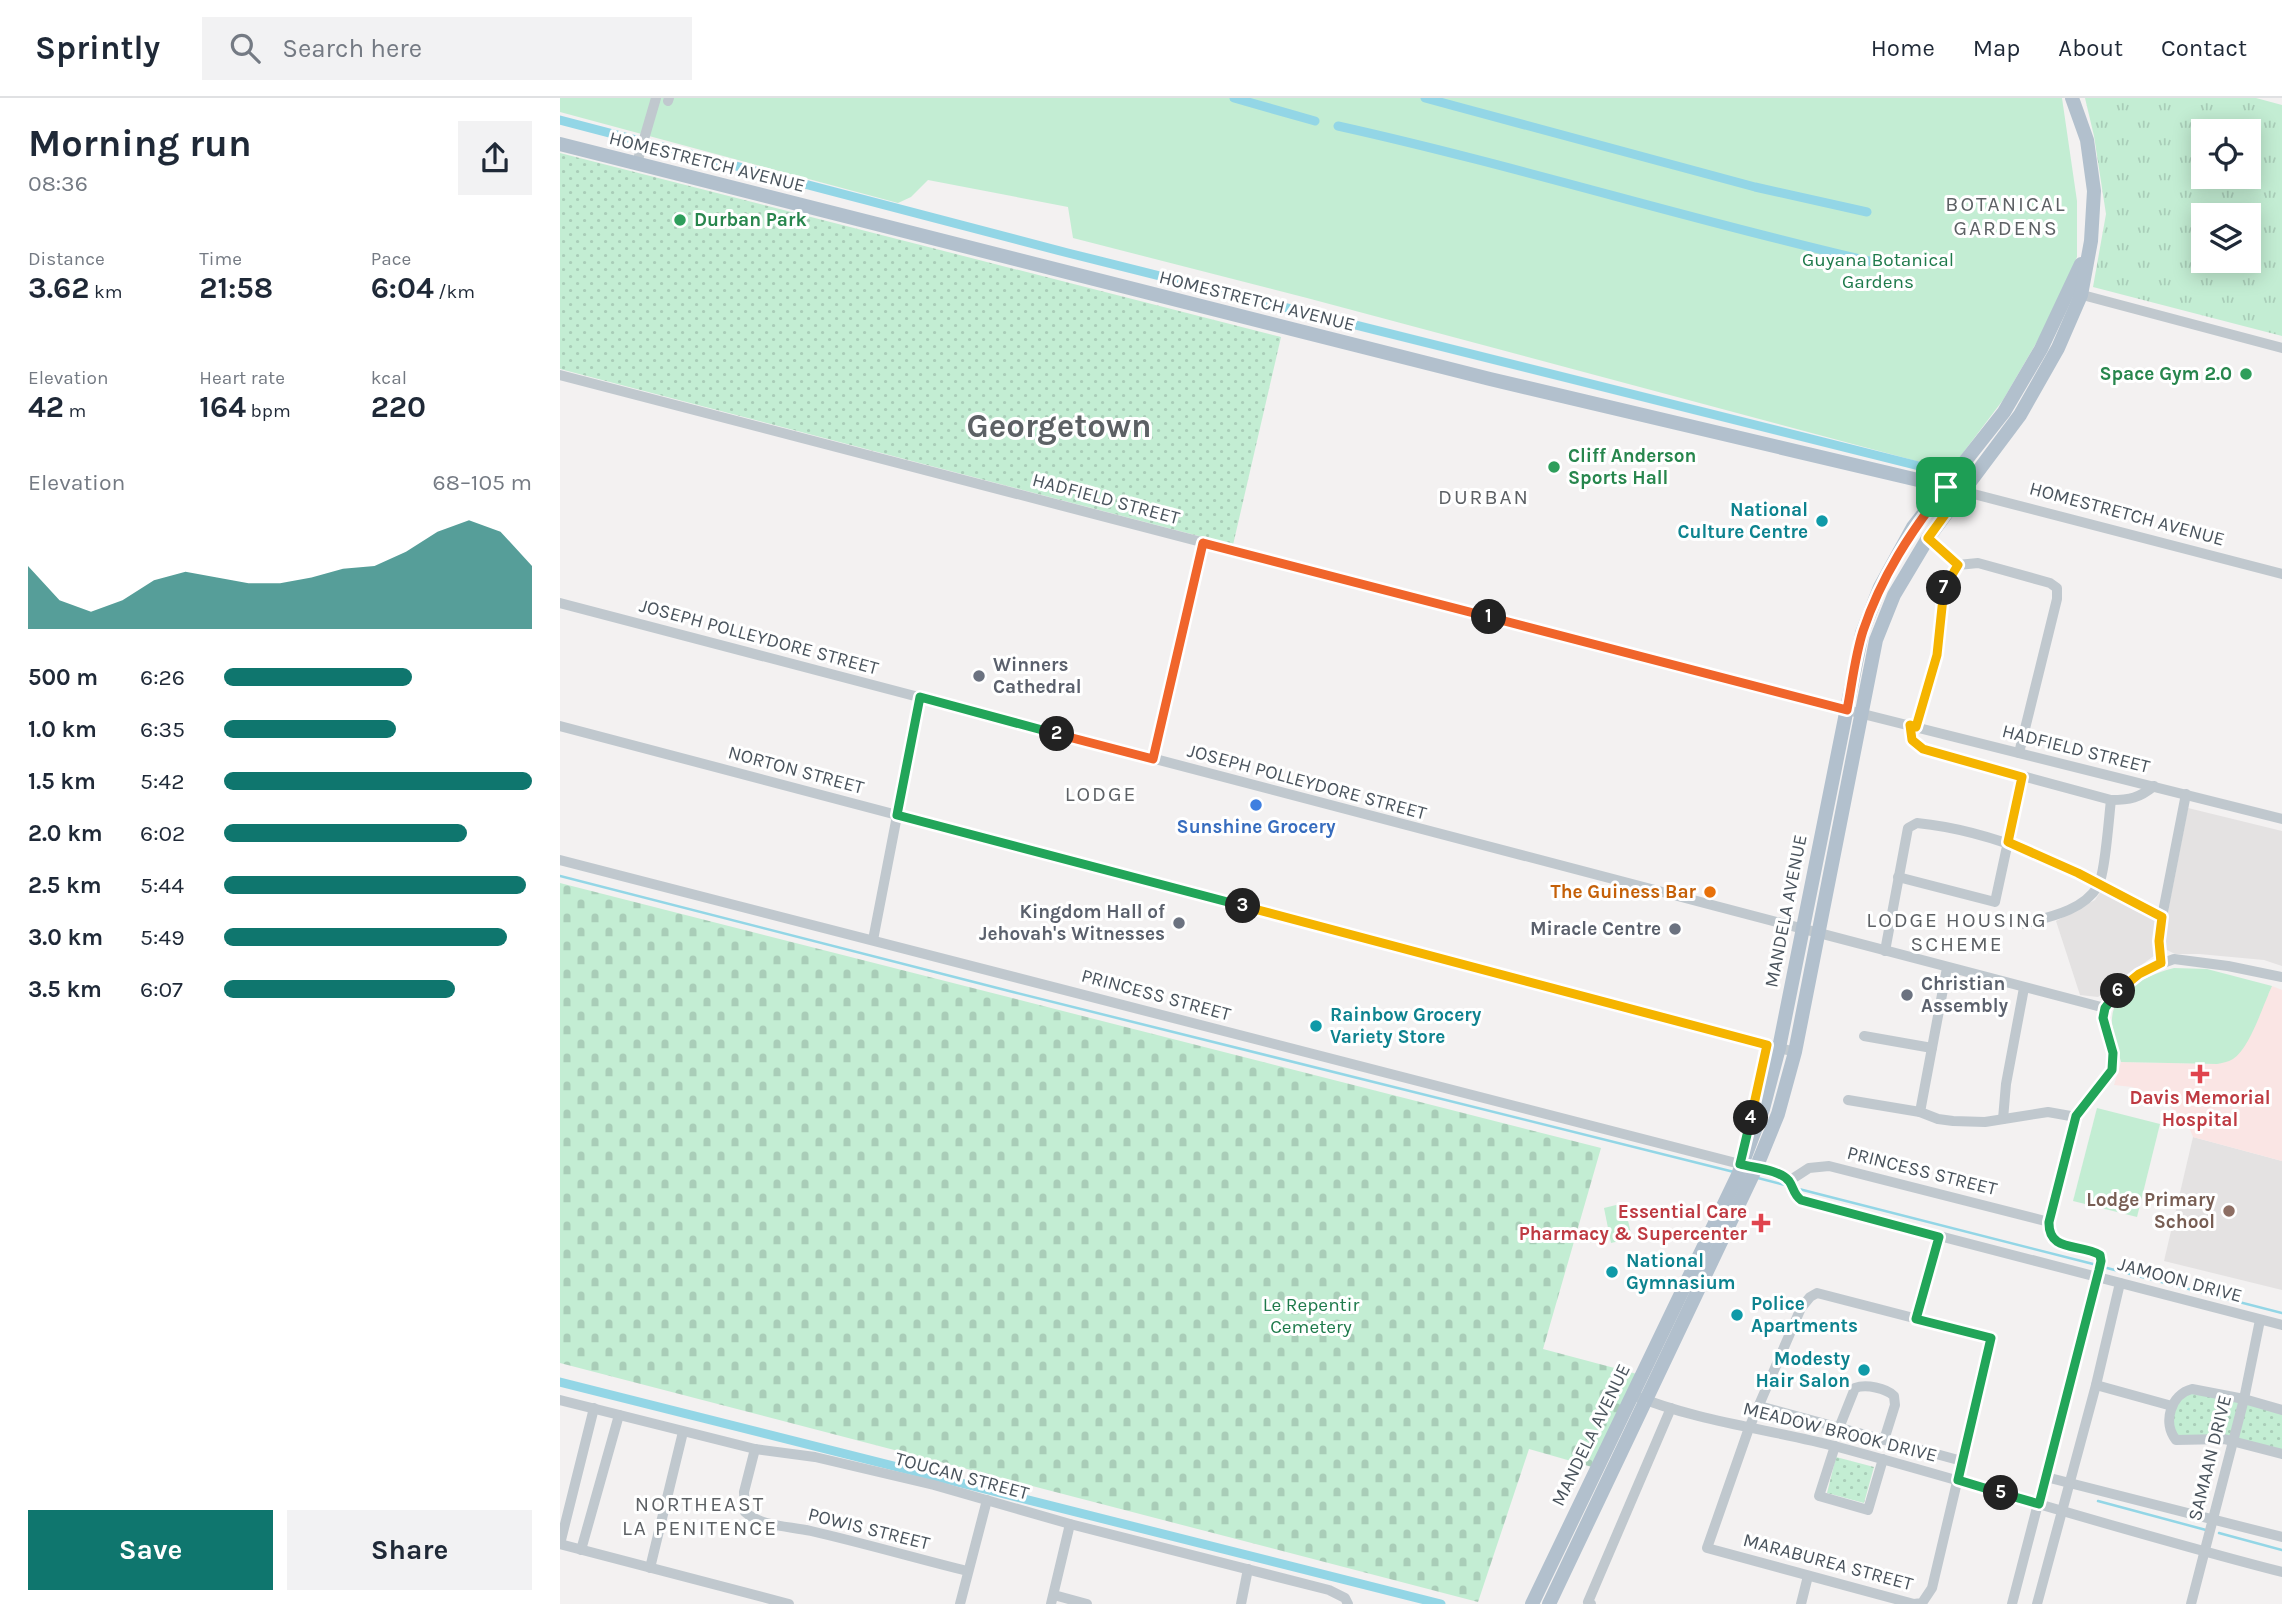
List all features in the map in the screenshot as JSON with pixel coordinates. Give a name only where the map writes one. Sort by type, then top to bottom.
[{"type":"main road","name":"MANDELA AVENUE","points":[[1746,1171],[1763,1109],[1773,1046],[1854,712],[1876,640],[1894,595],[1928,538],[2020,415],[2058,348],[2091,241],[2094,191],[2091,161],[2087,140],[2072,98]]},
{"type":"main road","name":"HOMESTRETCH AVENUE","points":[[560,144],[1490,379],[1962,491]]},
{"type":"main road","name":"MANDELA AVENUE","points":[[1549,1604],[1639,1397],[1746,1171],[1778,1114],[1795,1052],[1816,934],[1854,712],[1862,633],[1880,587],[1913,527],[2004,412],[2075,293]]},
{"type":"main road","name":"MANDELA AVENUE","points":[[1532,1604],[1639,1397]]},
{"type":"street","points":[[637,163],[646,135],[664,99]]},
{"type":"street","points":[[2075,293],[2282,348]]},
{"type":"street","name":"HADFIELD STREET","points":[[560,375],[1854,712],[2282,818]]},
{"type":"street","name":"HOMESTRETCH AVENUE","points":[[1962,491],[2282,575]]},
{"type":"street","points":[[1928,538],[1958,565],[1978,563],[2050,583],[2057,588],[2057,599],[2019,753]]},
{"type":"street","points":[[1153,759],[1203,543]]},
{"type":"street","points":[[1958,565],[1945,584],[1937,655],[1913,726],[1912,740],[1923,749],[2111,800],[2132,800],[2154,786]]},
{"type":"street","name":"JOSEPH POLLEYDORE STREET","points":[[560,603],[1816,934]]},
{"type":"street","points":[[873,940],[920,697]]},
{"type":"street","name":"NORTON STREET","points":[[560,726],[1795,1052]]},
{"type":"street","points":[[1898,877],[1995,902],[2022,777]]},
{"type":"street","points":[[2161,963],[2159,941],[2162,917],[2186,794]]},
{"type":"street","points":[[2023,924],[2074,907],[2089,898],[2100,884],[2111,800]]},
{"type":"street","points":[[1885,951],[1908,828],[1914,823],[2008,842],[2100,884],[2162,917]]},
{"type":"street","name":"PRINCESS STREET","points":[[560,860],[1746,1171]]},
{"type":"street","points":[[1816,934],[2105,1008]]},
{"type":"street","points":[[2012,1604],[2099,1269],[2100,1255],[2054,1241],[2049,1233],[2049,1222],[2076,1116],[2112,1070],[2113,1053],[2103,1018],[2105,1008],[2122,987],[2161,963],[2174,959],[2282,977]]},
{"type":"street","points":[[1920,1112],[1947,968]]},
{"type":"street","points":[[2003,1119],[2006,1084],[2024,988]]},
{"type":"street","points":[[1864,1036],[1932,1048]]},
{"type":"street","points":[[1848,1100],[1920,1112],[1953,1121],[2003,1119],[2048,1112],[2076,1116]]},
{"type":"street","name":"PRINCESS STREET","points":[[1789,1182],[1809,1168],[1829,1166],[2049,1222]]},
{"type":"street","points":[[1746,1171],[1781,1176],[1789,1182]]},
{"type":"street","name":"JAMOON DRIVE","points":[[1789,1182],[1797,1196],[1939,1237],[2099,1269],[2120,1283],[2282,1325]]},
{"type":"street","points":[[1916,1319],[1939,1237]]},
{"type":"street","points":[[2037,1604],[2096,1385],[2120,1283]]},
{"type":"street","points":[[1749,1428],[1801,1308],[1817,1293],[1991,1338],[1958,1480]]},
{"type":"street","name":"SAMAAN DRIVE","points":[[2191,1604],[2244,1399],[2260,1320]]},
{"type":"street","points":[[2096,1385],[2172,1406]]},
{"type":"street","points":[[1839,1428],[1851,1391],[1868,1386],[1894,1396],[1895,1405],[1884,1440]]},
{"type":"street","points":[[2282,1410],[2192,1389],[2184,1391],[2172,1406],[2170,1424],[2171,1434],[2176,1440],[2210,1438],[2233,1441],[2282,1454]]},
{"type":"street","name":"MEADOW BROOK DRIVE","points":[[1639,1397],[1749,1428],[1835,1446],[2282,1572]]},
{"type":"street","name":"TOUCAN STREET","points":[[560,1400],[755,1450],[815,1457],[987,1500],[1329,1590],[1345,1598],[1348,1604]]},
{"type":"street","points":[[1759,1406],[1962,1461]]},
{"type":"street","points":[[594,1408],[560,1544],[781,1603]]},
{"type":"street","points":[[1591,1604],[1588,1602],[1671,1408]]},
{"type":"street","points":[[581,1550],[619,1415]]},
{"type":"street","name":"MARABUREA STREET","points":[[1749,1428],[1707,1548],[1914,1604],[1922,1603],[1933,1588],[1958,1480]]},
{"type":"street","points":[[650,1568],[683,1432]]},
{"type":"street","points":[[1835,1446],[1819,1496],[1868,1510],[1883,1460]]},
{"type":"street","name":"POWIS STREET","points":[[755,1450],[744,1492],[745,1512],[751,1517],[968,1572]]},
{"type":"street","points":[[2046,1478],[2282,1537]]},
{"type":"street","points":[[960,1604],[987,1500]]},
{"type":"street","points":[[1070,1524],[1053,1599],[1087,1604]]},
{"type":"street","points":[[1241,1604],[1248,1569]]},
{"type":"street","points":[[1801,1604],[1808,1576]]},
{"type":"shaded area","points":[[2188,808],[2282,831],[2282,966],[2264,960],[2175,954],[2165,949],[2164,932]]},
{"type":"shaded area","points":[[2101,891],[2155,919],[2155,955],[2098,997],[2080,995],[2056,921],[2095,900]]},
{"type":"shaded area","name":"Davis Memorial Hospital","points":[[2272,986],[2282,990],[2282,1161],[2193,1137],[2189,1127],[2173,1109],[2150,1094],[2132,1087],[2114,1085],[2121,1062],[2217,1064],[2249,1036]]},
{"type":"shaded area","name":"Lodge Primary School","points":[[2193,1137],[2282,1161],[2282,1290],[2164,1261]]},
{"type":"green space","name":"Guyana Botanical Gardens","points":[[560,98],[2062,98],[2077,201],[2077,257],[2049,321],[2003,400],[1950,470],[1073,238],[1068,207],[928,180],[911,197],[898,203],[560,112]]},
{"type":"green space","points":[[2085,98],[2256,98],[2282,105],[2282,336],[2093,287],[2106,214]]},
{"type":"green space","points":[[560,153],[1281,337],[1233,545],[560,369]]},
{"type":"green space","name":"Le Repentir Cemetery","points":[[560,883],[1601,1148],[1543,1349],[1637,1374],[1592,1467],[1529,1449],[1478,1602],[560,1363]]},
{"type":"green space","points":[[2174,968],[2207,969],[2272,986],[2245,1046],[2233,1059],[2217,1064],[2121,1062],[2112,1023],[2117,1002],[2124,993],[2142,980]]},
{"type":"green space","points":[[2097,1108],[2160,1124],[2137,1217],[2073,1201]]},
{"type":"green space","points":[[1624,1203],[1632,1238],[1611,1243],[1604,1208]]},
{"type":"green space","points":[[2188,1392],[2240,1402],[2230,1438],[2178,1436],[2172,1417]]},
{"type":"green space","points":[[2246,1403],[2282,1413],[2282,1451],[2236,1440]]},
{"type":"green space","points":[[1836,1457],[1874,1467],[1864,1503],[1827,1493]]},
{"type":"waterway","points":[[1234,98],[1315,121]]},
{"type":"waterway","points":[[1425,98],[1755,187],[1867,212]]},
{"type":"waterway","points":[[560,120],[1068,253],[1947,473]]},
{"type":"waterway","points":[[1338,126],[1873,262]]},
{"type":"waterway","points":[[560,876],[1734,1172]]},
{"type":"waterway","points":[[1758,1178],[1785,1185]]},
{"type":"waterway","points":[[1795,1188],[2097,1265]]},
{"type":"waterway","points":[[2103,1267],[2282,1313]]},
{"type":"waterway","points":[[560,1382],[1441,1604]]},
{"type":"waterway","points":[[2098,1501],[2206,1530]]},
{"type":"waterway","points":[[2219,1533],[2282,1550]]},
{"type":"place","name":"Durban Park","points":[[680,220]]},
{"type":"place","name":"Space Gym 2.0","points":[[2246,374]]},
{"type":"place","name":"Cliff Anderson Sports Hall","points":[[1554,467]]},
{"type":"place","name":"National Culture Centre","points":[[1822,521]]},
{"type":"place","name":"Winners Cathedral","points":[[979,676]]},
{"type":"place","name":"Sunshine Grocery","points":[[1256,805]]},
{"type":"place","name":"The Guiness Bar","points":[[1710,892]]},
{"type":"place","name":"Kingdom Hall of Jehovah's Witnesses","points":[[1179,923]]},
{"type":"place","name":"Miracle Centre","points":[[1675,929]]},
{"type":"place","name":"Christian Assembly","points":[[1907,995]]},
{"type":"place","name":"Rainbow Grocery Variety Store","points":[[1316,1026]]},
{"type":"place","name":"Davis Memorial Hospital","points":[[2200,1074]]},
{"type":"place","name":"Lodge Primary School","points":[[2229,1211]]},
{"type":"place","name":"Essential Care Pharmacy & Supercenter","points":[[1761,1223]]},
{"type":"place","name":"National Gymnasium","points":[[1612,1272]]},
{"type":"place","name":"Police Apartments","points":[[1737,1315]]},
{"type":"place","name":"Modesty Hair Salon","points":[[1864,1370]]},
{"type":"district","name":"BOTANICAL GARDENS","points":[[2006,216]]},
{"type":"district","name":"Georgetown","points":[[1059,426]]},
{"type":"district","name":"DURBAN","points":[[1484,497]]},
{"type":"district","name":"LODGE","points":[[1101,794]]},
{"type":"district","name":"LODGE HOUSING SCHEME","points":[[1957,932]]},
{"type":"district","name":"NORTHEAST LA PENITENCE","points":[[700,1516]]},
{"type":"route","points":[[1946,487],[1962,491],[1928,538],[1958,565],[1945,584],[1937,655],[1916,727],[1910,725],[1912,740],[1923,749],[2022,777],[2008,842],[2078,873],[2162,917],[2159,941],[2161,963],[2139,974],[2122,987],[2105,1008],[2103,1018],[2113,1053],[2112,1070],[2076,1116],[2049,1222],[2049,1233],[2054,1241],[2095,1252],[2100,1255],[2101,1261],[2039,1504],[1958,1480],[1991,1338],[1916,1319],[1939,1237],[1801,1200],[1786,1178],[1740,1164],[1767,1045],[897,815],[920,697],[1153,759],[1203,543],[1847,710],[1862,633],[1880,587],[1913,527],[1946,487]]}]
